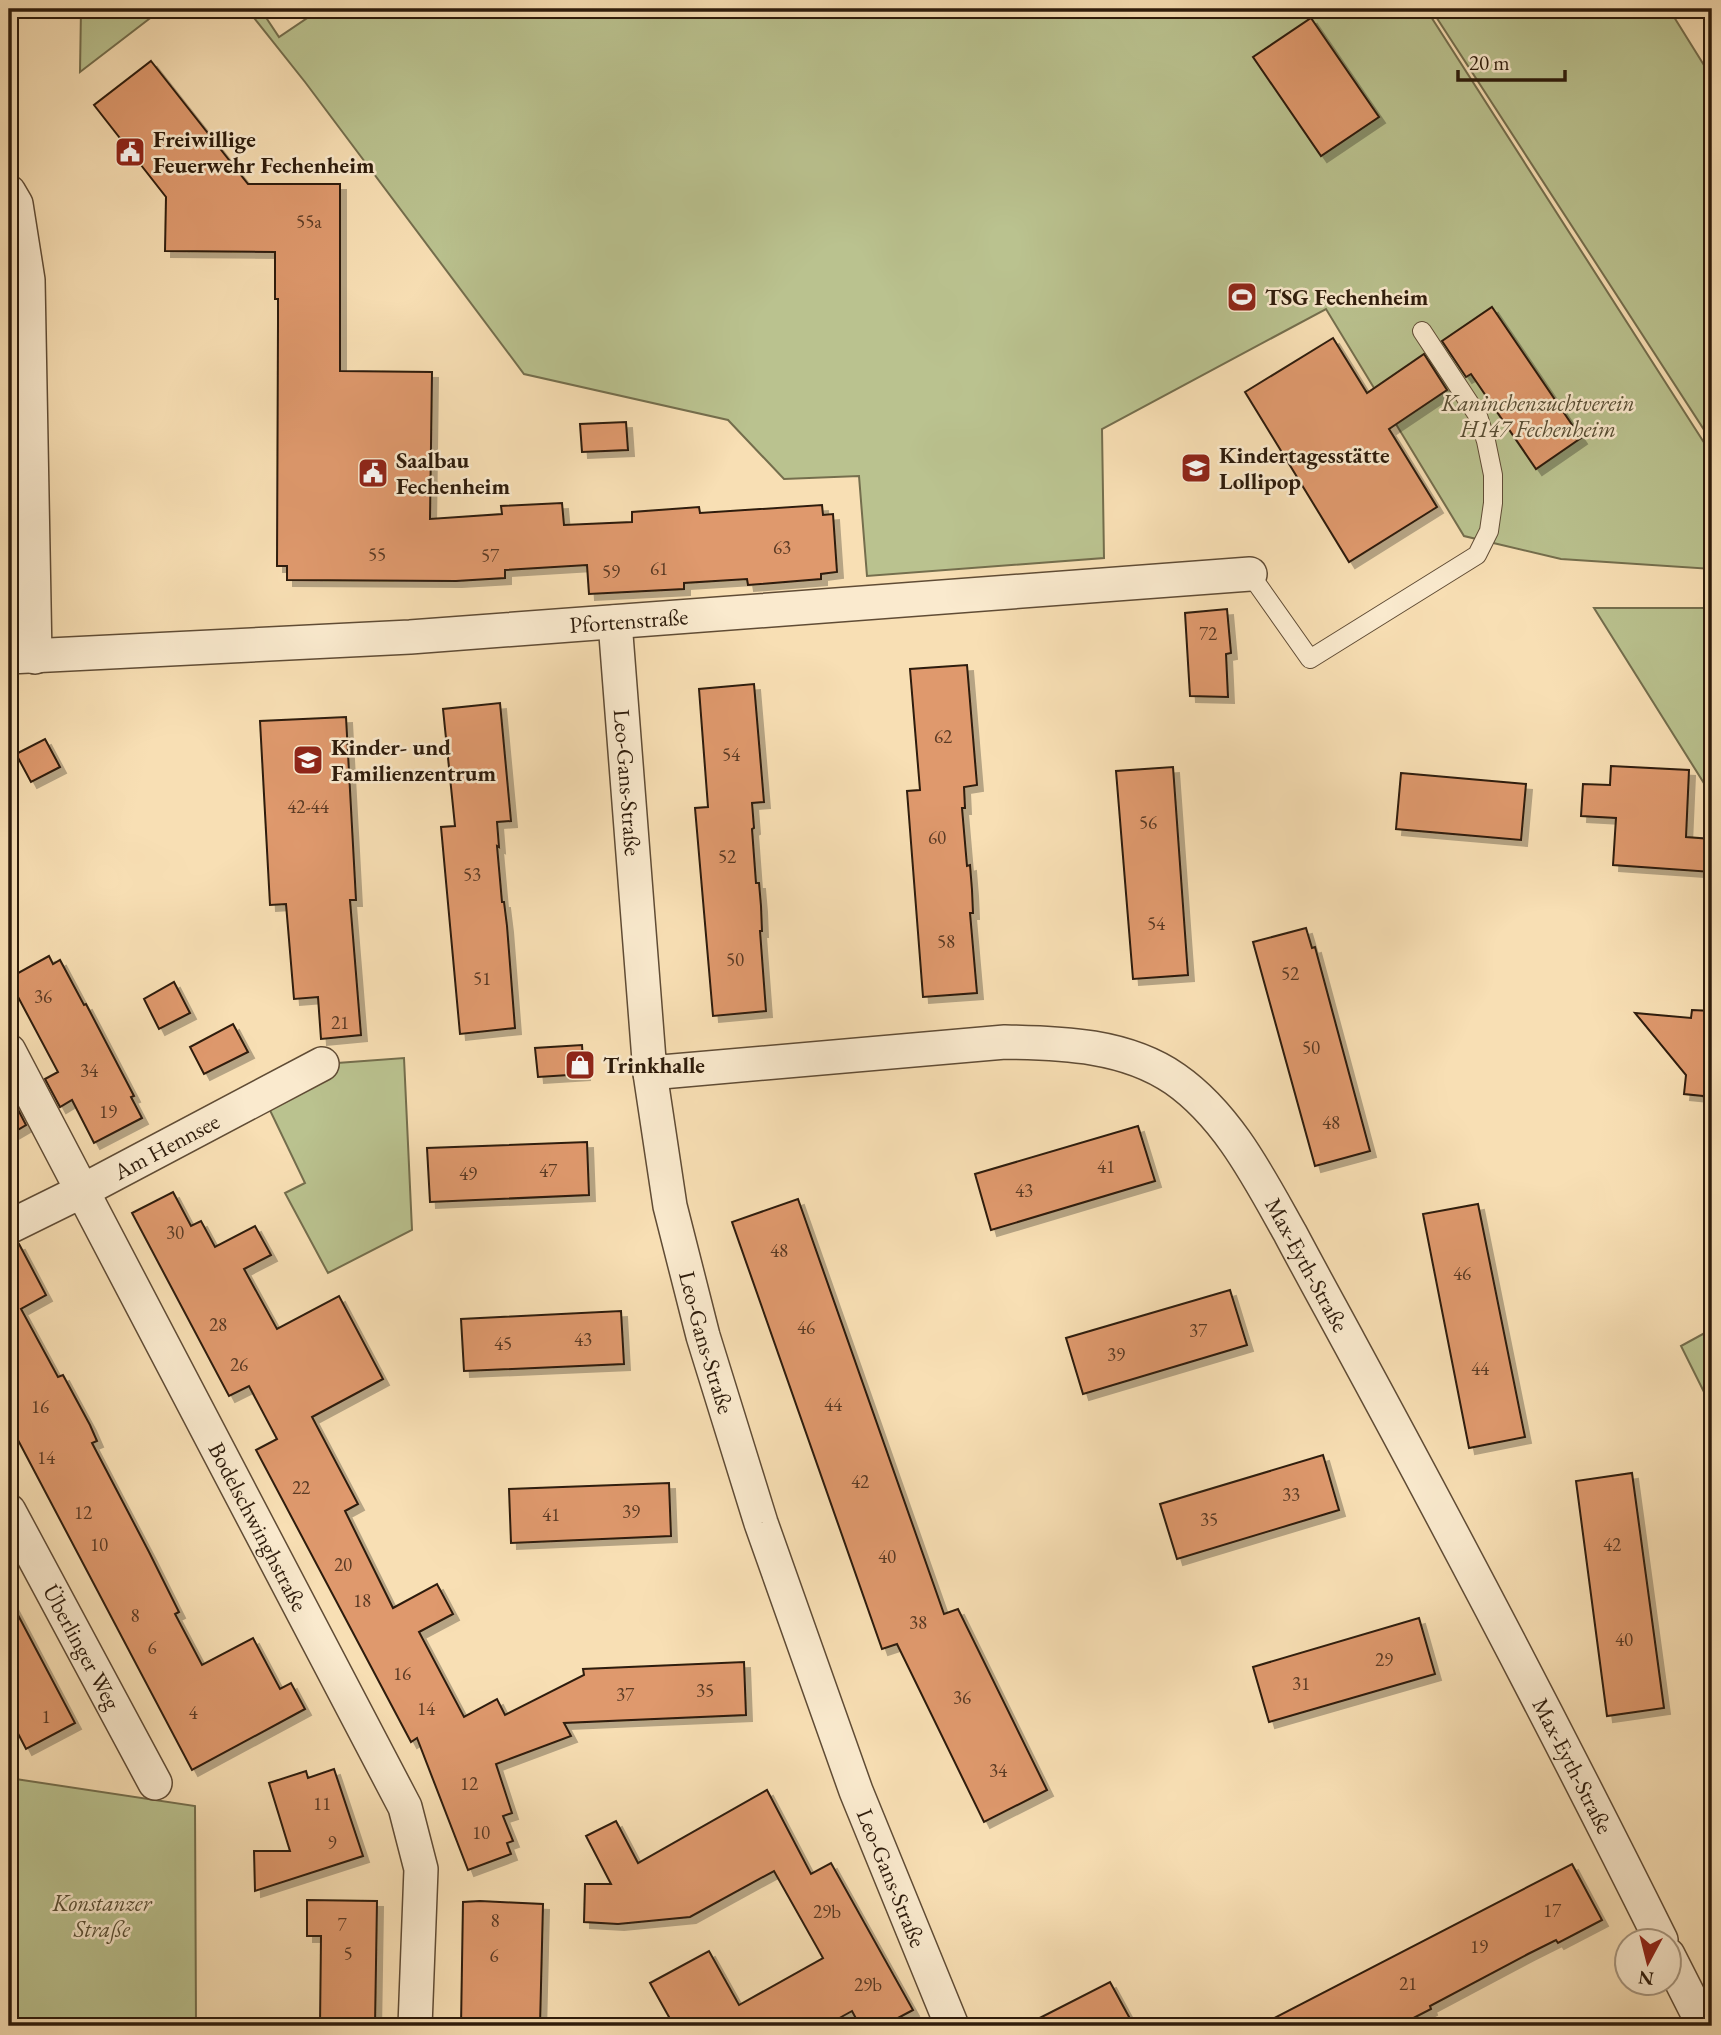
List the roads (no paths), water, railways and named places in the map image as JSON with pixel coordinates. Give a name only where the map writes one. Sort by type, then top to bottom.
[{"type":"street","points":[[9,192],[16,204],[28,280],[22,657]]},
{"type":"street","name":"Pfortenstraße","points":[[22,657],[397,638],[1250,574]]},
{"type":"street","name":"Leo-Gans-Straße","points":[[615,622],[650,1073],[670,1206],[703,1336],[761,1523],[856,1791],[951,2026]]},
{"type":"street","name":"Max-Eyth-Straße","points":[[650,1073],[1005,1042],[1039,1042],[1099,1049],[1146,1063],[1176,1080],[1233,1137],[1261,1181],[1487,1600],[1653,1926]]},
{"type":"street","name":"Bodelschwinghstraße","points":[[9,1051],[405,1807],[421,1869],[415,2026]]},
{"type":"street","name":"Am Hennsee","points":[[9,1227],[322,1064]]},
{"type":"street","name":"Überlinger Weg","points":[[9,1511],[155,1783]]},
{"type":"street","points":[[1682,1983],[1704,2026]]},
{"type":"lane","points":[[1250,574],[1310,659],[1477,555],[1489,531],[1493,503],[1493,475],[1486,441],[1478,416],[1422,331]]},
{"type":"place","name":"Freiwillige Feuerwehr Fechenheim","points":[[130,152]]},
{"type":"place","name":"TSG Fechenheim","points":[[1242,297]]},
{"type":"place","name":"Kindertagesstätte Lollipop","points":[[1196,468]]},
{"type":"place","name":"Saalbau Fechenheim","points":[[373,473]]},
{"type":"place","name":"Kinder- und Familienzentrum","points":[[308,760]]},
{"type":"place","name":"Trinkhalle","points":[[580,1065]]},
{"type":"park label","name":"Kaninchenzuchtverein H147 Fechenheim","points":[[1538,416]]},
{"type":"park label","name":"Konstanzer Straße","points":[[102,1916]]}]
